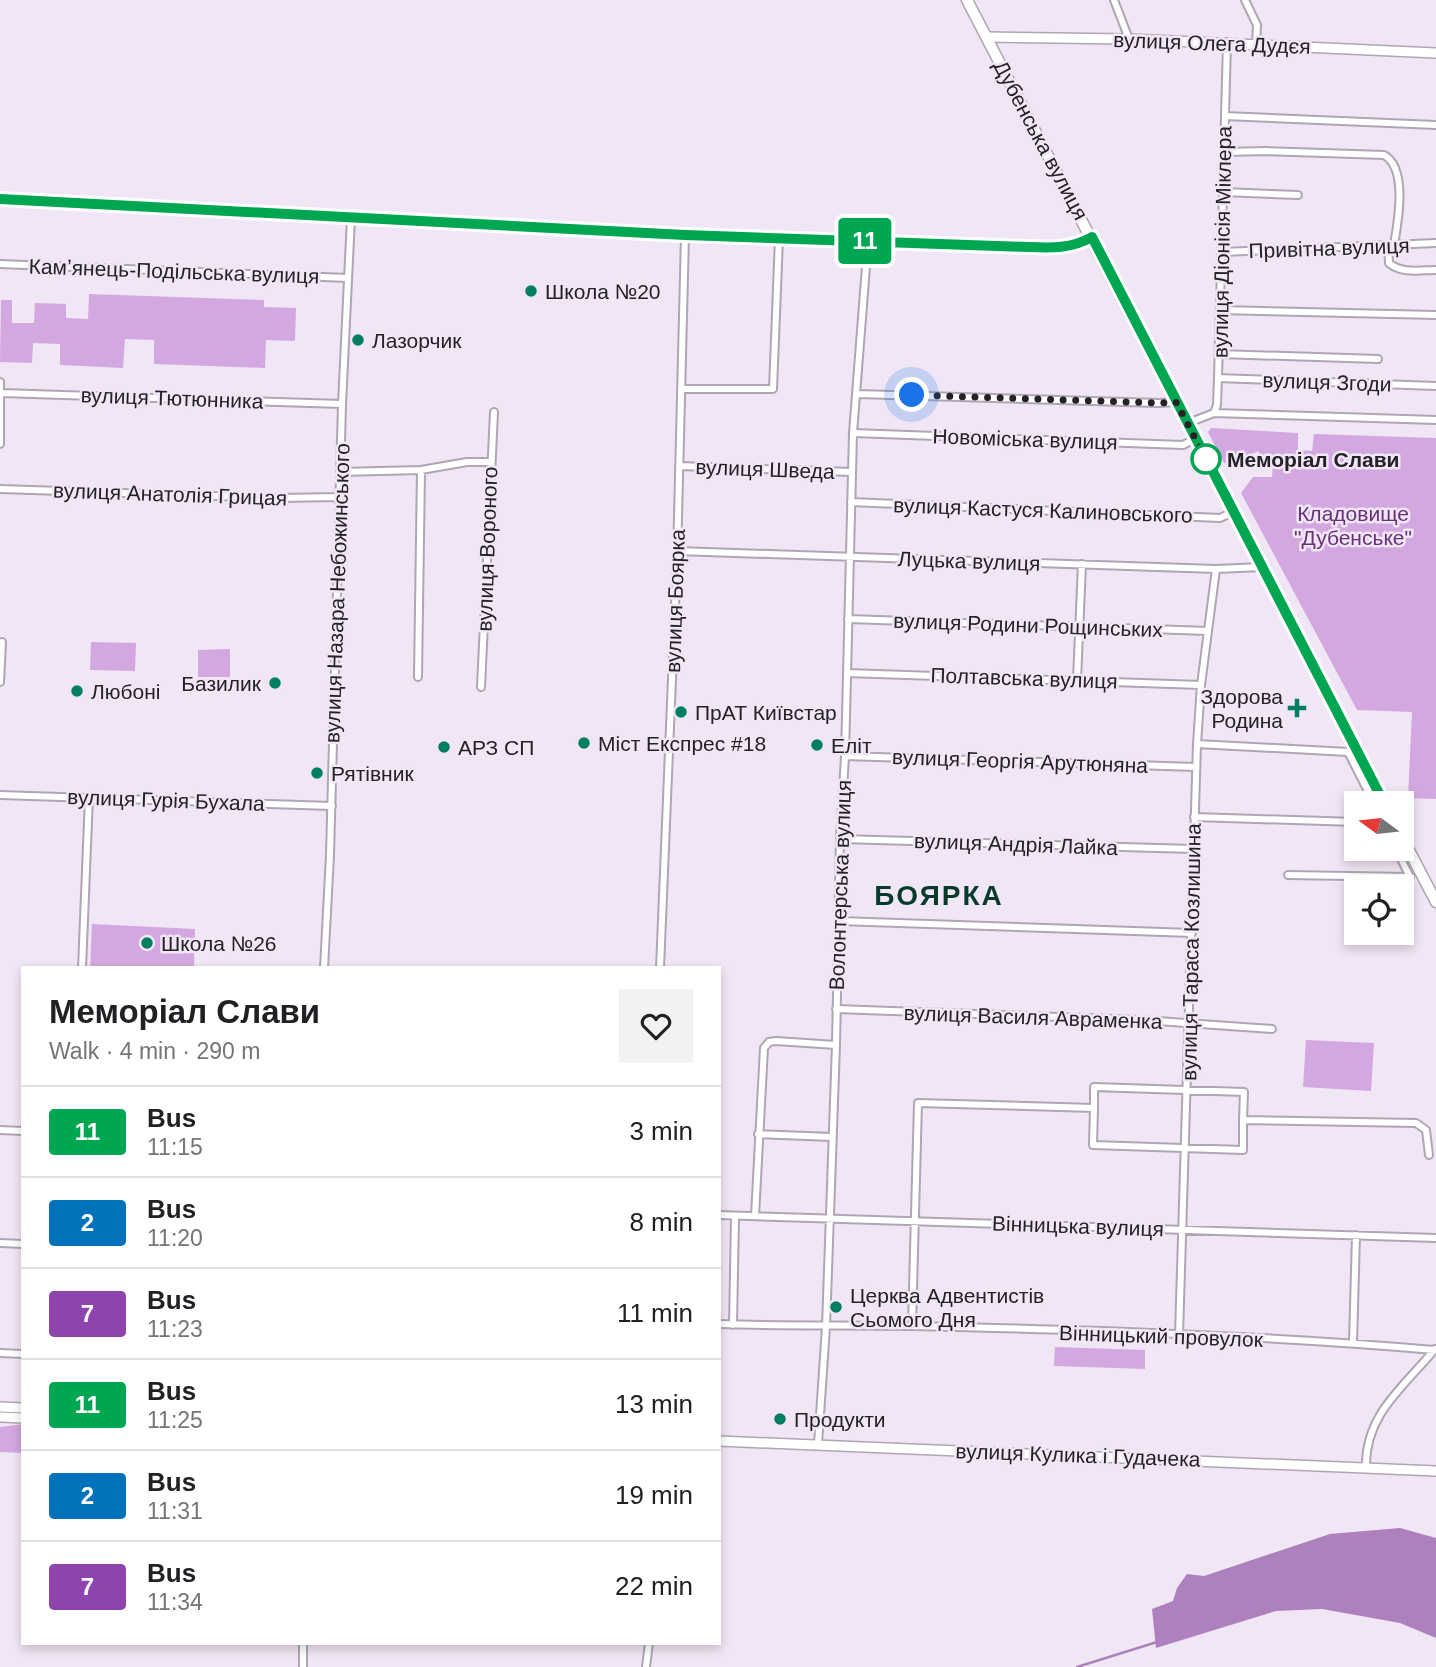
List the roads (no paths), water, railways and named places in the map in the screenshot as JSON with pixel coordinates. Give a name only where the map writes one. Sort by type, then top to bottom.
[{"type":"main road","name":"Дубенська вулиця","points":[[967,0],[1378,791]]},
{"type":"main road","name":"вулиця Олега Дудєя","points":[[987,37],[1227,42],[1436,53]]},
{"type":"main road","points":[[1414,860],[1436,902]]},
{"type":"main road","points":[[0,1407],[21,1408]]},
{"type":"main road","points":[[0,1417],[21,1418]]},
{"type":"main road","name":"вулиця Кулика і Гудачека","points":[[721,1441],[1436,1471]]},
{"type":"street","points":[[1114,0],[1129,39]]},
{"type":"street","points":[[1245,0],[1257,25],[1256,44]]},
{"type":"street","name":"вулиця Діонісія Міклера","points":[[1214,413],[1217,405],[1219,354],[1227,42]]},
{"type":"street","points":[[1225,116],[1436,125]]},
{"type":"street","points":[[1224,152],[1384,155],[1391,159],[1400,176],[1390,263],[1393,267],[1409,270],[1436,270]]},
{"type":"street","points":[[1223,192],[1298,195]]},
{"type":"street","points":[[0,199],[685,235],[1065,248],[1079,245],[1092,237]]},
{"type":"street","name":"вулиця Назара Небожинського","points":[[324,966],[332,806],[342,404],[351,218]]},
{"type":"street","name":"вулиця Боярка","points":[[660,966],[677,551],[685,235]]},
{"type":"street","points":[[681,390],[774,389],[779,238]]},
{"type":"street","name":"Волонтерська вулиця","points":[[818,1444],[826,1326],[836,1045],[853,433],[868,241]]},
{"type":"street","name":"Привітна вулиця","points":[[1222,252],[1436,243]]},
{"type":"street","name":"Камʼянець-Подільська вулиця","points":[[0,264],[348,278]]},
{"type":"street","points":[[1220,310],[1436,316]]},
{"type":"street","points":[[1219,354],[1378,359]]},
{"type":"street","name":"вулиця Згоди","points":[[1218,378],[1436,386]]},
{"type":"street","points":[[0,382],[0,444]]},
{"type":"street","name":"вулиця Тютюнника","points":[[1,393],[342,404]]},
{"type":"street","points":[[857,394],[1176,402]]},
{"type":"street","name":"вулиця Вороного","points":[[481,687],[494,412]]},
{"type":"street","points":[[1188,423],[1214,413],[1436,420]]},
{"type":"street","name":"Новоміська вулиця","points":[[853,433],[1184,445],[1195,439]]},
{"type":"street","points":[[340,471],[421,470],[467,462],[490,462]]},
{"type":"street","name":"вулиця Шведа","points":[[678,466],[852,472]]},
{"type":"street","points":[[418,677],[421,470]]},
{"type":"street","name":"вулиця Анатолія Грицая","points":[[0,489],[253,498],[340,497]]},
{"type":"street","name":"вулиця Кастуся Калиновського","points":[[851,502],[1220,518],[1233,512]]},
{"type":"street","name":"Луцька вулиця","points":[[677,551],[838,554],[850,557],[1216,569],[1262,567]]},
{"type":"street","points":[[1077,680],[1082,564]]},
{"type":"street","name":"вулиця Тараса Козлишина","points":[[1179,1335],[1197,744],[1201,685],[1216,569]]},
{"type":"street","name":"вулиця Родини Рощинських","points":[[848,619],[1208,631]]},
{"type":"street","points":[[0,682],[2,642]]},
{"type":"street","name":"Полтавська вулиця","points":[[846,673],[1201,685]]},
{"type":"street","points":[[1197,744],[1348,751],[1368,791]]},
{"type":"street","name":"вулиця Георгія Арутюняна","points":[[845,756],[1196,767]]},
{"type":"street","name":"вулиця Гурія Бухала","points":[[0,795],[332,806]]},
{"type":"street","points":[[82,966],[89,797]]},
{"type":"street","points":[[1194,817],[1344,822]]},
{"type":"street","name":"вулиця Андрія Лайка","points":[[840,839],[1193,849]]},
{"type":"street","points":[[1288,875],[1410,877],[1402,861]]},
{"type":"street","points":[[839,920],[1192,933]]},
{"type":"street","name":"вулиця Василя Авраменка","points":[[836,1009],[1143,1020],[1272,1029]]},
{"type":"street","points":[[755,1216],[765,1048],[768,1042],[836,1045]]},
{"type":"street","points":[[1094,1087],[1244,1092],[1243,1150],[1093,1145],[1094,1108],[1094,1087]]},
{"type":"street","points":[[912,1326],[918,1103],[1094,1108]]},
{"type":"street","points":[[1243,1120],[1416,1123],[1426,1130],[1429,1154]]},
{"type":"street","points":[[0,1130],[21,1131]]},
{"type":"street","points":[[758,1134],[832,1137]]},
{"type":"street","name":"Вінницька вулиця","points":[[721,1215],[1436,1238]]},
{"type":"street","points":[[733,1325],[735,1216]]},
{"type":"street","points":[[1353,1343],[1356,1236]]},
{"type":"street","points":[[0,1243],[21,1244]]},
{"type":"street","name":"Вінницький провулок","points":[[721,1324],[912,1326],[1179,1335],[1435,1349]]},
{"type":"street","points":[[1366,1467],[1367,1441],[1379,1413],[1435,1349]]},
{"type":"street","points":[[0,1353],[21,1354]]},
{"type":"street","points":[[303,1645],[303,1667]]},
{"type":"street","points":[[646,1667],[649,1645]]},
{"type":"waterway","points":[[1077,1667],[1157,1642]]},
{"type":"place","name":"Школа №20","points":[[531,291]]},
{"type":"place","name":"Лазорчик","points":[[358,340]]},
{"type":"place","name":"Меморіал Слави","points":[[1206,459]]},
{"type":"place","name":"Базилик","points":[[275,683]]},
{"type":"place","name":"Любоні","points":[[77,691]]},
{"type":"place","name":"Здорова Родина","points":[[1297,708]]},
{"type":"place","name":"ПрАТ Київстар","points":[[681,712]]},
{"type":"place","name":"Міст Експрес #18","points":[[584,743]]},
{"type":"place","name":"Еліт","points":[[817,745]]},
{"type":"place","name":"АРЗ СП","points":[[444,747]]},
{"type":"place","name":"Рятівник","points":[[317,773]]},
{"type":"place","name":"Школа №26","points":[[147,943]]},
{"type":"place","name":"Церква Адвентистів Сьомого Дня","points":[[836,1307]]},
{"type":"place","name":"Продукти","points":[[780,1419]]},
{"type":"district","name":"БОЯРКА","points":[[939,895]]},
{"type":"park label","name":"Кладовище \"Дубенське\"","points":[[1353,525]]}]
